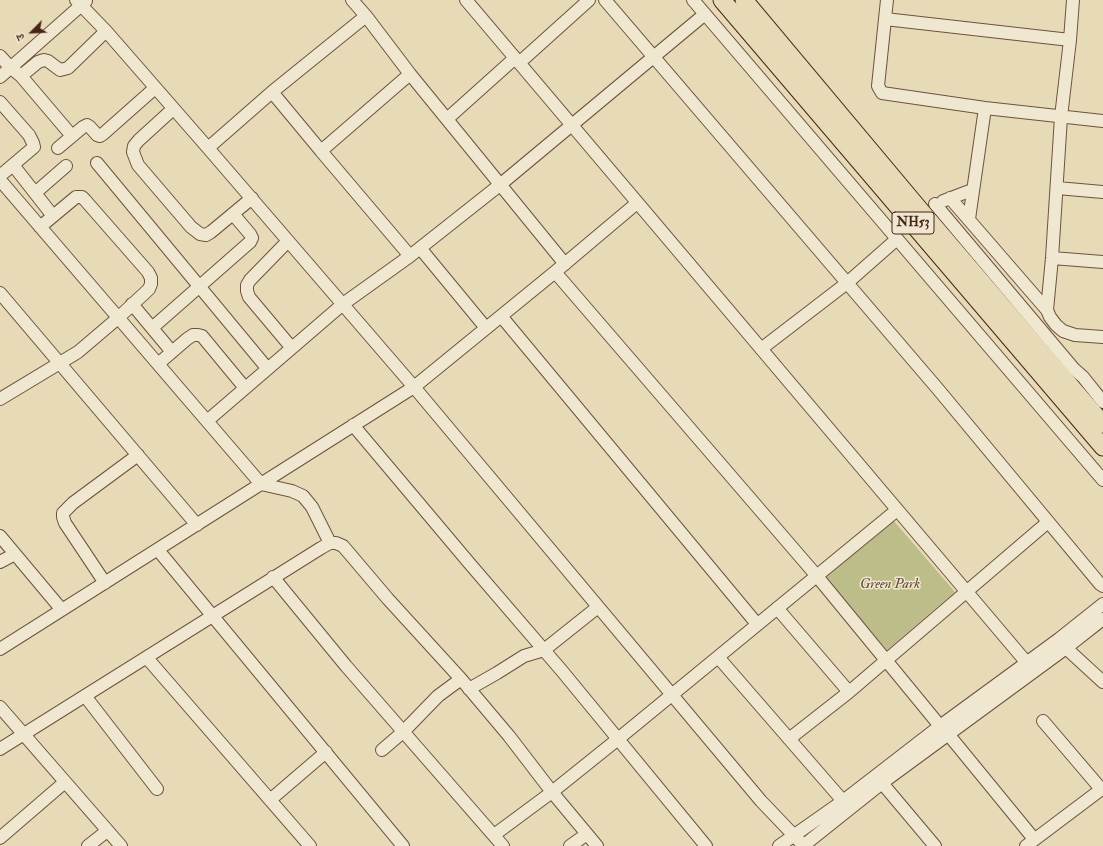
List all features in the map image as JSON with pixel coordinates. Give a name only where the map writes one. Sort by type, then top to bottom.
[{"type":"highway","name":"NH53","points":[[722,0],[1103,447]]},
{"type":"highway","name":"NH53","points":[[744,0],[927,207],[1047,359],[1103,424]]},
{"type":"street","points":[[352,0],[410,74],[501,184],[560,268],[944,730],[1030,843],[1102,789],[1043,721]]},
{"type":"street","points":[[466,0],[1027,663]]},
{"type":"street","points":[[447,119],[589,0]]},
{"type":"street","points":[[605,0],[937,388],[1102,587]]},
{"type":"street","points":[[693,0],[1103,480]]},
{"type":"street","points":[[887,0],[878,86],[882,93],[984,108],[1103,122]]},
{"type":"street","points":[[1047,310],[1052,258],[1061,118],[1073,0]]},
{"type":"street","points":[[0,77],[81,2],[414,387],[761,801],[804,846],[1027,663],[1103,619]]},
{"type":"street","points":[[207,421],[342,304],[410,256],[501,184],[705,14]]},
{"type":"street","points":[[208,148],[272,92],[366,16]]},
{"type":"street","points":[[885,19],[1070,40]]},
{"type":"street","points":[[21,76],[38,62],[44,60],[48,61],[60,70],[68,68],[106,31]]},
{"type":"street","points":[[0,56],[21,76],[72,136]]},
{"type":"street","points":[[320,151],[410,74]]},
{"type":"street","points":[[58,148],[87,125],[100,136],[155,88]]},
{"type":"street","points":[[272,92],[320,151],[410,256]]},
{"type":"street","points":[[0,102],[29,135],[34,147],[0,176]]},
{"type":"street","points":[[969,219],[984,108]]},
{"type":"street","points":[[173,109],[139,140],[134,146],[133,152],[138,164],[186,221],[200,234],[206,235],[252,198]]},
{"type":"street","points":[[97,163],[267,368]]},
{"type":"street","points":[[13,165],[54,216]]},
{"type":"street","points":[[35,193],[66,166]]},
{"type":"street","points":[[0,180],[261,484],[292,491],[303,496],[312,507],[330,543]]},
{"type":"street","points":[[1057,188],[1103,192]]},
{"type":"street","points":[[972,190],[927,207],[1074,369],[1083,377],[1103,402]]},
{"type":"street","points":[[0,399],[60,363],[88,344],[149,289],[151,284],[151,278],[148,272],[82,197],[76,197],[40,227]]},
{"type":"street","points":[[950,198],[1047,310],[1056,325],[1063,331],[1075,335],[1103,337]]},
{"type":"street","points":[[0,649],[414,387],[637,203]]},
{"type":"street","points":[[152,328],[250,242],[252,238],[250,234],[233,214]]},
{"type":"street","points":[[761,349],[847,283],[897,239]]},
{"type":"street","points":[[288,241],[250,280],[247,285],[247,291],[249,297],[291,347]]},
{"type":"street","points":[[420,248],[486,328]]},
{"type":"street","points":[[1052,258],[1103,262]]},
{"type":"street","points":[[0,293],[197,525]]},
{"type":"street","points":[[132,304],[172,352]]},
{"type":"street","points":[[501,316],[757,624]]},
{"type":"street","points":[[158,364],[193,335],[202,336],[245,388]]},
{"type":"street","points":[[1047,359],[1074,369]]},
{"type":"street","points":[[353,425],[464,558],[544,650],[706,846]]},
{"type":"street","points":[[105,583],[65,523],[63,513],[73,503],[138,455]]},
{"type":"street","points":[[494,835],[552,792],[618,739],[896,510]]},
{"type":"street","points":[[789,739],[849,692],[1048,522]]},
{"type":"street","points":[[0,536],[62,610]]},
{"type":"street","points":[[0,749],[147,658],[273,577],[330,543],[336,543],[343,546],[388,599],[461,678],[597,846]]},
{"type":"street","points":[[158,550],[403,846]]},
{"type":"street","points":[[0,562],[15,554]]},
{"type":"street","points":[[273,577],[346,666],[503,846]]},
{"type":"street","points":[[779,846],[944,730],[1062,643],[1103,604]]},
{"type":"street","points":[[469,689],[524,656],[544,650],[598,606]]},
{"type":"street","points":[[777,608],[849,692]]},
{"type":"street","points":[[1062,643],[1103,682]]},
{"type":"street","points":[[718,656],[843,801]]},
{"type":"street","points":[[147,658],[310,846]]},
{"type":"street","points":[[382,750],[403,732],[438,696],[461,678]]},
{"type":"street","points":[[85,696],[157,790]]},
{"type":"street","points":[[0,707],[121,846]]},
{"type":"street","points":[[270,800],[326,752]]},
{"type":"street","points":[[0,838],[65,782]]},
{"type":"street","points":[[882,783],[935,846]]},
{"type":"street","points":[[88,846],[107,831]]},
{"type":"street","points":[[570,846],[587,834]]},
{"type":"green space","name":"Green Park","points":[[893,520],[955,592],[887,650],[825,578]]}]
